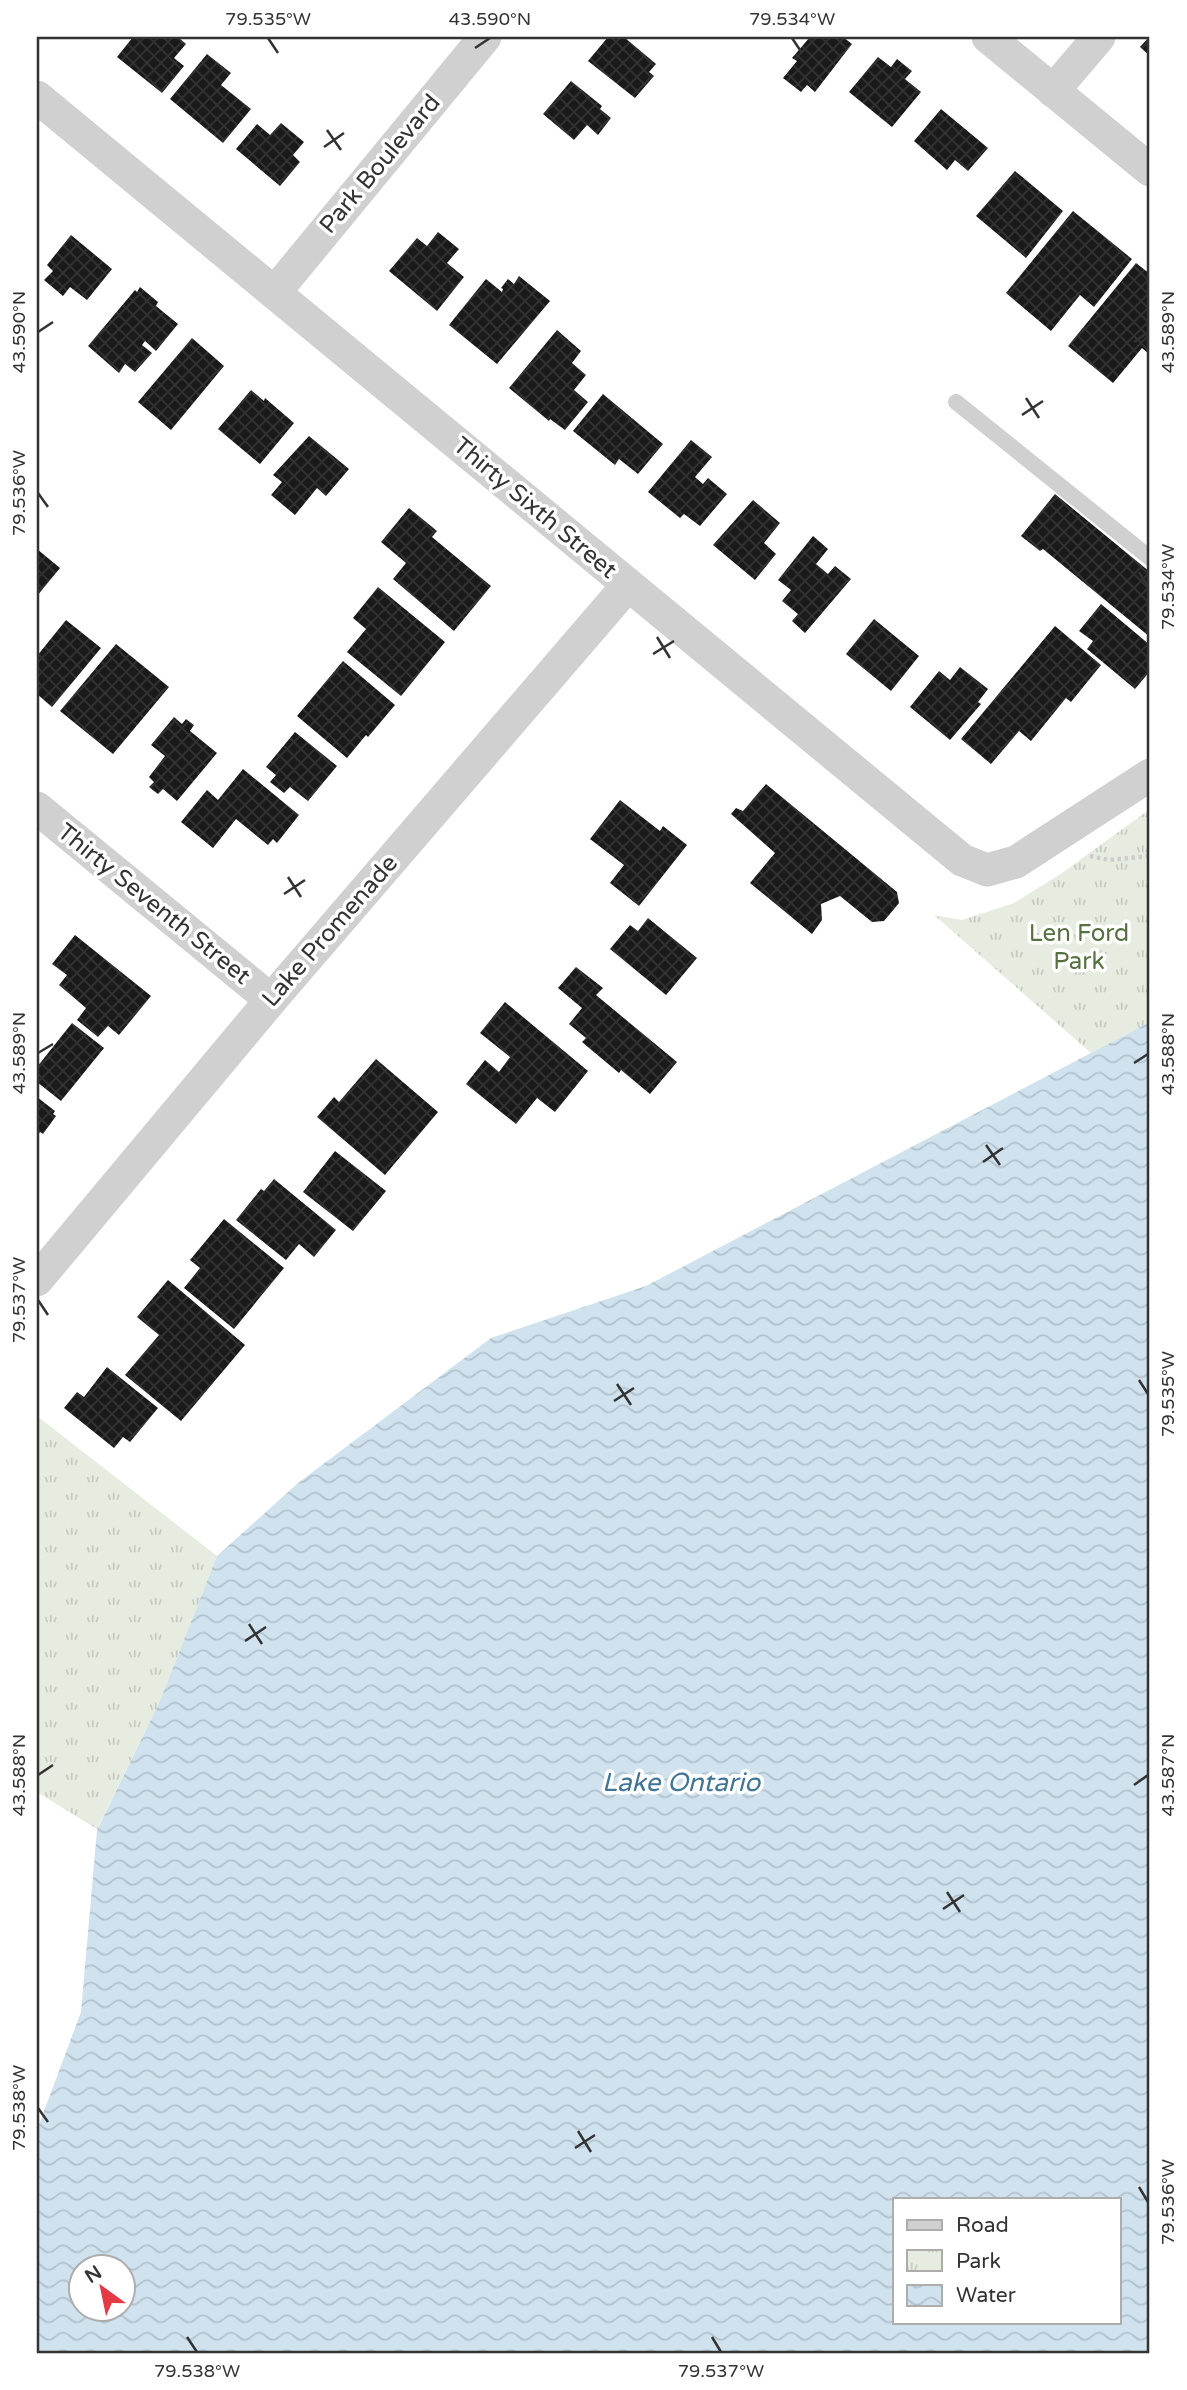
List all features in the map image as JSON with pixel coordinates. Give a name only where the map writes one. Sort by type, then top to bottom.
[{"type":"street","name":"Park Boulevard","points":[[275,292],[485,37]]},
{"type":"street","points":[[988,37],[1150,170]]},
{"type":"street","points":[[1053,91],[1098,37]]},
{"type":"street","name":"Thirty Sixth Street","points":[[37,97],[962,860],[987,870],[1016,862],[1150,775]]},
{"type":"street","name":"Lake Promenade","points":[[37,1280],[271,1000],[628,585]]},
{"type":"street","name":"Thirty Seventh Street","points":[[37,808],[271,1000]]},
{"type":"lane","points":[[956,402],[1150,558]]},
{"type":"green space","name":"Len Ford Park","points":[[1150,809],[1150,1022],[1091,1053],[934,915],[962,920],[1014,903],[1062,873]]},
{"type":"green space","points":[[37,1416],[217,1556],[159,1703],[97,1829],[37,1792]]},
{"type":"water","name":"Lake Ontario","points":[[1150,1022],[1150,2353],[37,2353],[37,2130],[81,2012],[97,1830],[159,1703],[217,1556],[298,1483],[491,1338],[646,1286]]},
{"type":"building","points":[[133,37],[178,37],[186,44],[174,58],[184,66],[162,93],[117,57]]},
{"type":"building","points":[[608,37],[624,37],[656,64],[649,72],[654,76],[635,98],[588,61]]},
{"type":"building","points":[[810,37],[843,37],[852,44],[815,92],[807,85],[801,92],[783,78],[797,61],[792,58]]},
{"type":"building","points":[[1150,37],[1150,56],[1140,47]]},
{"type":"building","points":[[207,54],[231,73],[221,85],[251,109],[223,143],[170,99]]},
{"type":"building","points":[[878,57],[891,67],[897,59],[912,71],[905,79],[921,92],[892,127],[849,92]]},
{"type":"building","points":[[571,81],[602,106],[600,109],[611,118],[598,135],[587,125],[574,140],[543,114]]},
{"type":"building","points":[[941,109],[988,148],[968,171],[955,160],[947,170],[914,141]]},
{"type":"building","points":[[281,123],[304,142],[293,155],[300,162],[280,186],[236,149],[257,124],[270,135]]},
{"type":"building","points":[[1015,171],[1063,211],[1026,258],[976,216]]},
{"type":"building","points":[[1073,211],[1132,259],[1094,307],[1080,295],[1051,331],[1006,293]]},
{"type":"building","points":[[438,232],[459,249],[447,263],[464,277],[437,311],[389,271],[417,238],[427,246]]},
{"type":"building","points":[[71,235],[112,269],[87,300],[70,287],[63,296],[44,280],[53,271],[47,265]]},
{"type":"building","points":[[1136,263],[1150,274],[1150,355],[1142,348],[1113,383],[1068,346]]},
{"type":"building","points":[[519,276],[550,301],[497,364],[449,325],[486,279],[502,292],[501,288],[508,279],[514,284]]},
{"type":"building","points":[[140,287],[158,302],[156,306],[178,324],[156,351],[145,341],[142,345],[152,353],[135,372],[125,364],[119,373],[88,346]]},
{"type":"building","points":[[557,330],[581,351],[572,363],[586,375],[574,390],[588,402],[565,430],[550,419],[549,421],[509,388]]},
{"type":"building","points":[[192,338],[224,366],[171,430],[138,402]]},
{"type":"building","points":[[251,390],[264,401],[265,398],[294,423],[260,464],[218,429]]},
{"type":"building","points":[[603,394],[663,444],[638,474],[619,459],[615,465],[573,431]]},
{"type":"building","points":[[309,436],[349,469],[326,496],[317,488],[295,515],[271,495],[282,482],[273,475]]},
{"type":"building","points":[[691,440],[712,457],[695,477],[703,484],[708,478],[727,494],[700,526],[684,514],[680,518],[648,492]]},
{"type":"building","points":[[1055,494],[1150,572],[1150,637],[1043,549],[1040,551],[1021,536]]},
{"type":"building","points":[[753,500],[780,523],[764,543],[776,554],[755,580],[713,545]]},
{"type":"building","points":[[409,508],[437,531],[432,537],[491,586],[454,631],[393,579],[406,563],[381,542]]},
{"type":"building","points":[[813,536],[828,549],[816,564],[828,574],[835,566],[851,579],[805,633],[792,621],[798,614],[782,601],[791,590],[778,580]]},
{"type":"building","points":[[37,549],[60,568],[37,596]]},
{"type":"building","points":[[378,587],[445,642],[401,696],[347,652],[366,629],[353,618]]},
{"type":"building","points":[[1101,604],[1150,645],[1150,671],[1135,689],[1087,649],[1093,641],[1079,631]]},
{"type":"building","points":[[874,619],[919,656],[891,691],[846,654]]},
{"type":"building","points":[[66,620],[101,648],[52,707],[37,694],[37,656]]},
{"type":"building","points":[[1055,626],[1101,665],[1071,702],[1066,698],[1031,741],[1019,731],[991,764],[961,739]]},
{"type":"building","points":[[116,644],[169,687],[113,754],[60,711]]},
{"type":"building","points":[[343,661],[395,705],[347,758],[297,716]]},
{"type":"building","points":[[960,667],[988,689],[978,702],[981,704],[950,740],[910,707],[939,671],[950,680]]},
{"type":"building","points":[[174,717],[182,724],[186,719],[194,725],[190,731],[217,753],[177,801],[163,789],[158,794],[149,787],[154,782],[149,777],[165,756],[151,745]]},
{"type":"building","points":[[295,732],[337,766],[308,801],[290,787],[284,793],[270,782],[276,775],[266,767]]},
{"type":"building","points":[[243,769],[299,815],[277,843],[273,839],[268,845],[236,819],[213,848],[181,822],[207,790],[218,800]]},
{"type":"building","points":[[766,784],[897,892],[899,903],[884,921],[872,922],[840,896],[821,904],[822,920],[812,934],[750,883],[775,853],[731,814],[736,808],[743,811]]},
{"type":"building","points":[[620,800],[660,831],[663,826],[687,845],[639,906],[610,883],[624,865],[590,839]]},
{"type":"building","points":[[648,918],[697,958],[666,995],[610,949],[630,925],[638,931]]},
{"type":"building","points":[[75,935],[151,996],[119,1035],[108,1026],[98,1037],[77,1020],[86,1008],[59,985],[67,975],[52,964]]},
{"type":"building","points":[[576,967],[603,988],[596,995],[677,1062],[650,1094],[621,1070],[619,1073],[582,1042],[586,1038],[569,1024],[582,1008],[558,988]]},
{"type":"building","points":[[505,1002],[588,1071],[555,1112],[537,1098],[516,1124],[466,1084],[485,1060],[499,1072],[510,1057],[480,1033]]},
{"type":"building","points":[[72,1023],[104,1048],[61,1101],[37,1082],[37,1067]]},
{"type":"building","points":[[376,1059],[438,1112],[385,1175],[317,1117],[334,1097],[339,1102]]},
{"type":"building","points":[[37,1097],[55,1111],[53,1114],[56,1116],[43,1134],[40,1132],[37,1136]]},
{"type":"building","points":[[335,1151],[386,1191],[353,1231],[303,1192]]},
{"type":"building","points":[[274,1179],[336,1230],[314,1257],[299,1244],[286,1260],[236,1220],[261,1189],[264,1191]]},
{"type":"building","points":[[224,1219],[284,1268],[234,1329],[184,1288],[200,1268],[190,1260]]},
{"type":"building","points":[[168,1280],[245,1345],[181,1421],[125,1375],[159,1335],[137,1317]]},
{"type":"building","points":[[107,1367],[158,1408],[130,1442],[123,1437],[114,1448],[64,1408],[77,1392],[84,1397]]}]
